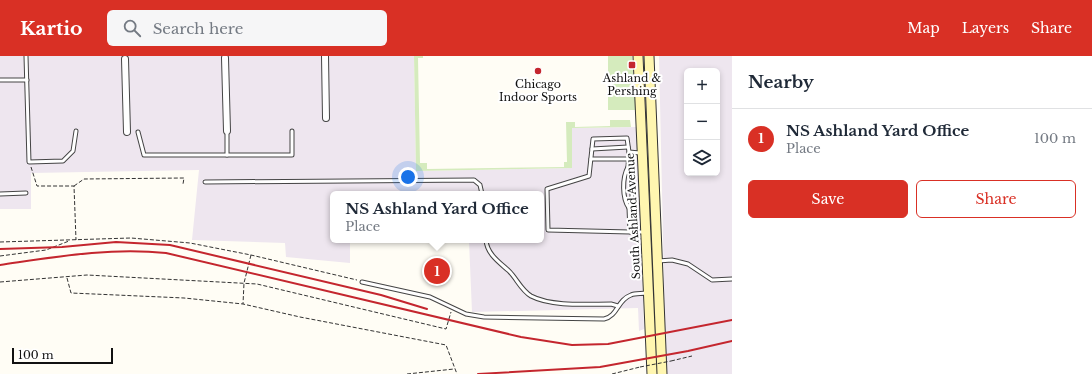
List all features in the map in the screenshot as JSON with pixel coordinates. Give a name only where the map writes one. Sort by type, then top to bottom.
[{"type":"main road","name":"South Ashland Avenue","points":[[638,56],[652,374]]},
{"type":"main road","name":"South Ashland Avenue","points":[[649,56],[662,374]]},
{"type":"street","points":[[325,56],[326,118]]},
{"type":"street","points":[[225,58],[227,131]]},
{"type":"street","points":[[125,59],[127,132]]},
{"type":"lane","points":[[26,56],[29,162],[63,161],[73,151],[76,131]]},
{"type":"lane","points":[[0,80],[27,80]]},
{"type":"lane","points":[[227,131],[227,155]]},
{"type":"lane","points":[[138,132],[144,155],[292,155],[292,131]]},
{"type":"lane","points":[[629,208],[624,202],[625,173],[628,167],[629,159],[628,138],[593,139],[589,176],[547,189],[548,230],[646,232]]},
{"type":"lane","points":[[592,149],[628,147]]},
{"type":"lane","points":[[629,152],[642,153]]},
{"type":"lane","points":[[591,159],[629,159]]},
{"type":"lane","points":[[628,167],[631,172],[632,196],[629,208],[630,232]]},
{"type":"lane","points":[[205,182],[474,180],[480,185],[481,191]]},
{"type":"lane","points":[[0,194],[26,193]]},
{"type":"lane","points":[[486,243],[492,256],[515,276],[523,290],[532,296],[565,303],[611,304],[618,306]]},
{"type":"lane","points":[[658,260],[672,260],[688,264],[712,280],[732,279]]},
{"type":"lane","points":[[362,282],[430,297],[466,314],[484,317],[604,319],[610,318],[616,313],[618,306],[631,295],[659,292]]},
{"type":"path","points":[[29,162],[37,186],[74,186],[84,179],[184,178],[183,184]]},
{"type":"path","points":[[74,186],[76,240]]},
{"type":"path","points":[[0,242],[131,238],[163,240],[198,244],[252,255],[362,282]]},
{"type":"path","points":[[0,256],[46,250],[71,240]]},
{"type":"path","points":[[243,304],[244,283],[252,255]]},
{"type":"path","points":[[0,282],[87,275],[257,284],[446,329],[452,307]]},
{"type":"path","points":[[66,277],[71,293],[184,298],[243,304],[300,317],[446,345],[458,374]]},
{"type":"path","points":[[612,374],[692,356]]},
{"type":"path","points":[[407,374],[455,369]]},
{"type":"shaded area","points":[[0,56],[414,56],[416,171],[572,168],[572,128],[637,127],[644,329],[639,331],[638,308],[472,312],[469,243],[544,243],[544,191],[330,191],[330,243],[350,243],[350,263],[286,257],[285,243],[192,240],[199,170],[31,173],[31,209],[0,209]]},
{"type":"shaded area","points":[[659,56],[732,56],[732,374],[666,374]]},
{"type":"green space","points":[[414,56],[423,56],[423,58],[418,58],[420,163],[427,163],[427,169],[564,167],[564,162],[567,162],[566,122],[575,122],[575,127],[610,126],[610,120],[630,120],[631,127],[572,128],[572,168],[416,171]]},
{"type":"green space","points":[[608,56],[632,56],[636,110],[608,110]]},
{"type":"railway","points":[[0,249],[62,247],[116,242],[170,245],[381,295],[427,309]]},
{"type":"railway","points":[[0,265],[103,252],[145,251],[166,253],[521,337],[572,345],[608,344],[732,320]]},
{"type":"railway","points":[[478,374],[600,367],[688,351],[732,341]]},
{"type":"place","name":"Ashland & Pershing","points":[[632,65]]},
{"type":"place","name":"Chicago Indoor Sports","points":[[538,71]]},
{"type":"place","name":"NS Ashland Yard Office","points":[[437,271]]}]
